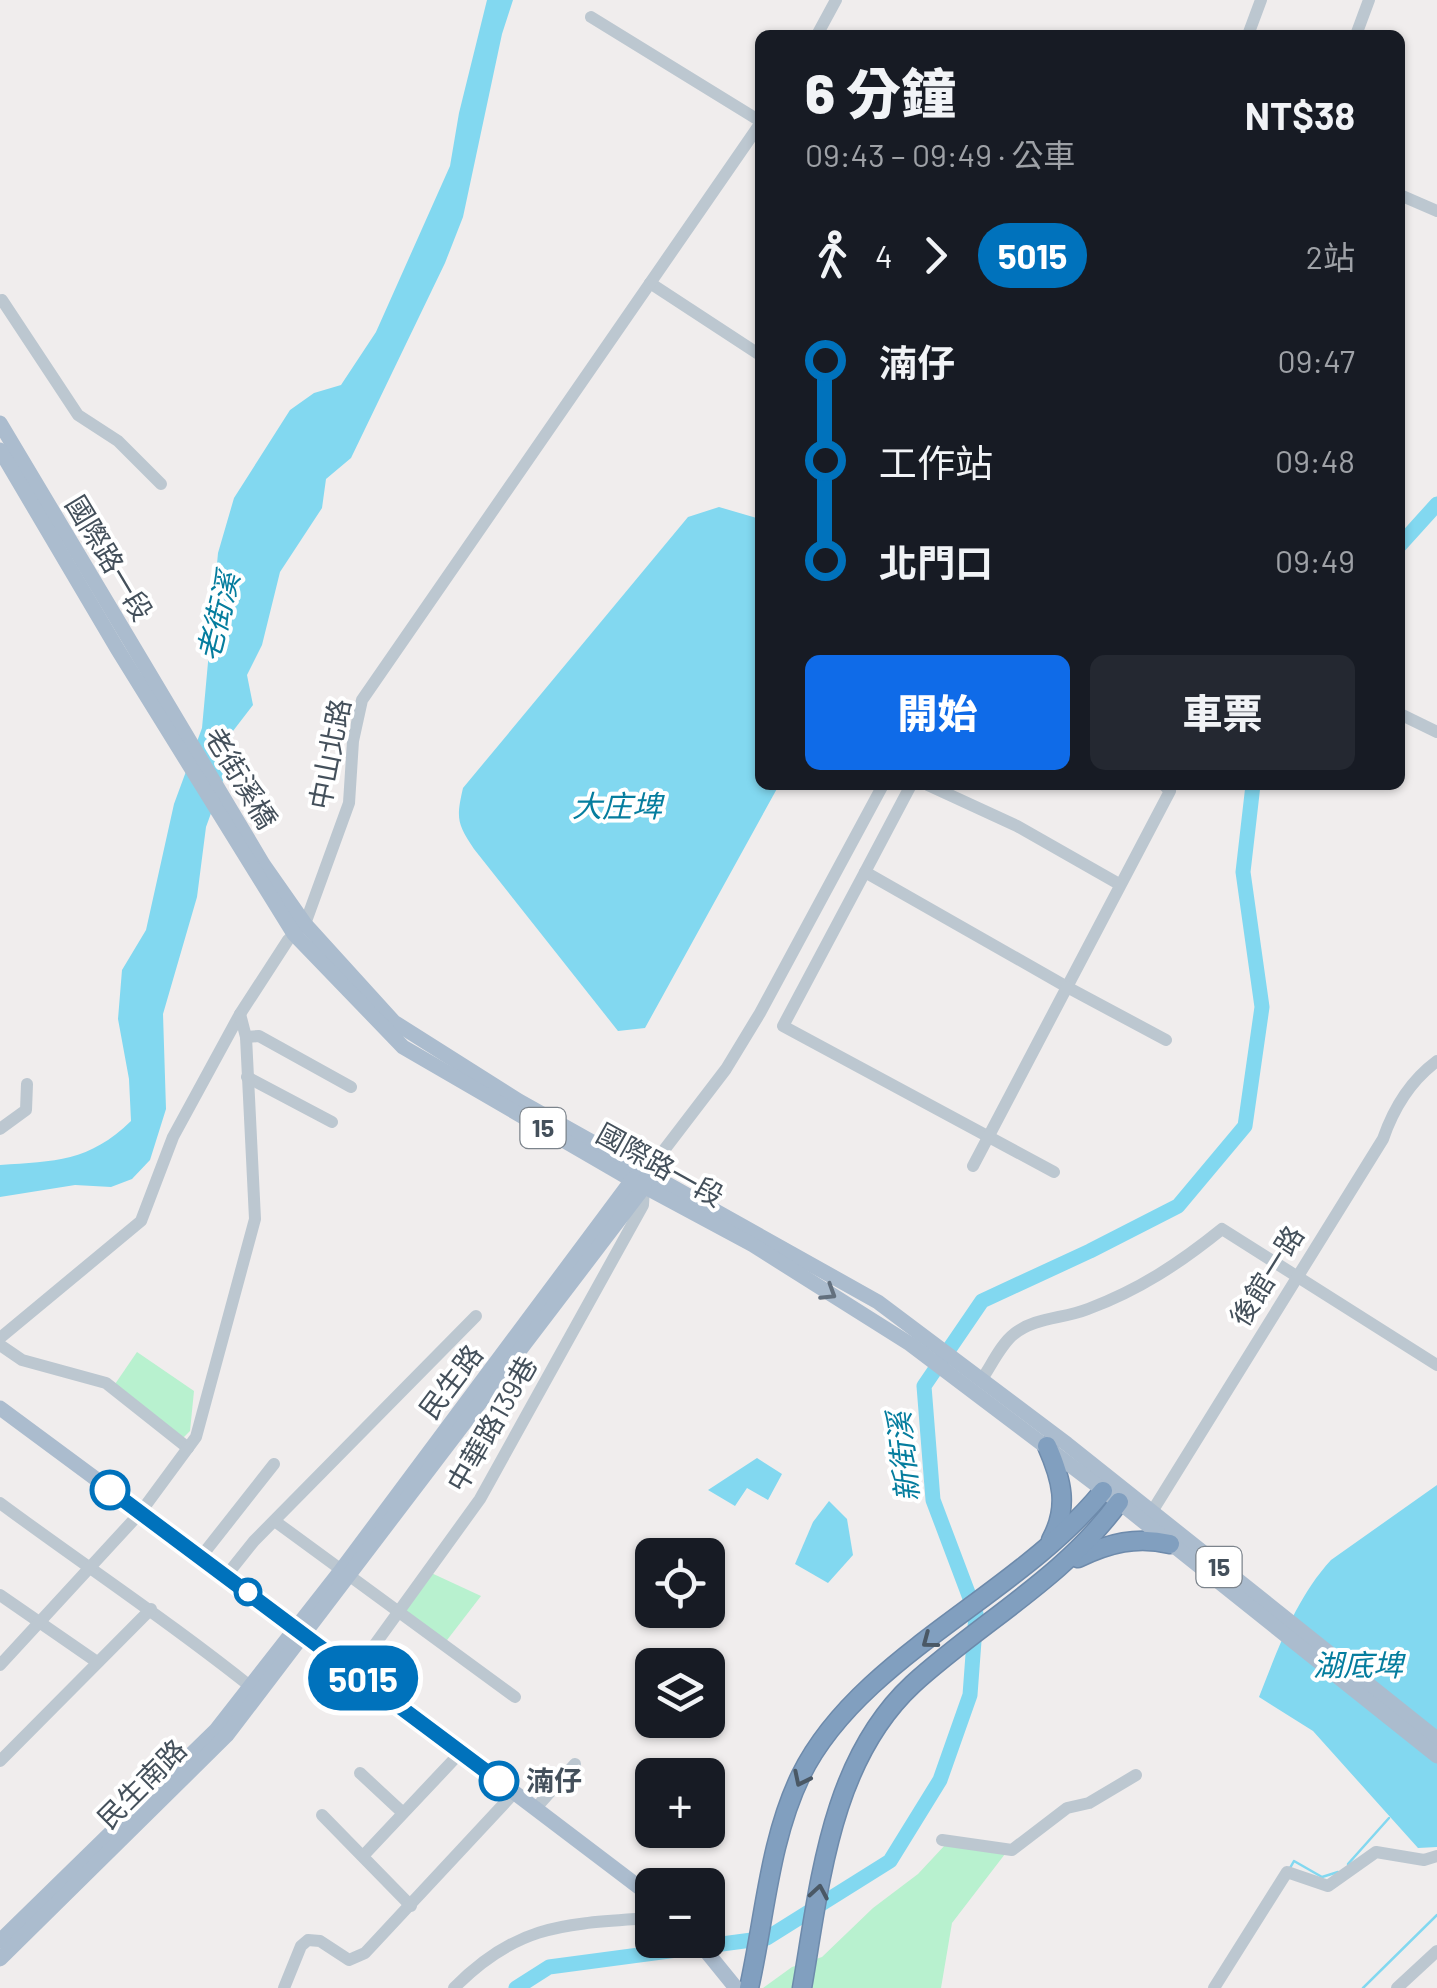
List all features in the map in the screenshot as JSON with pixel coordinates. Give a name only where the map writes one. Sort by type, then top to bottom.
[{"type":"highway","points":[[1042,1553],[1061,1519],[1063,1502],[1047,1446]]},
{"type":"highway","points":[[749,1988],[777,1845],[802,1773],[838,1719],[880,1678],[1006,1582],[1113,1493]]},
{"type":"highway","points":[[1056,1571],[1100,1528],[1113,1493]]},
{"type":"highway","points":[[802,1988],[828,1841],[852,1775],[886,1715],[912,1685],[1056,1571],[1112,1544],[1138,1539],[1170,1544]]},
{"type":"main road","name":"國際路一段","points":[[0,423],[170,721]]},
{"type":"main road","name":"國際路一段","points":[[0,450],[170,721]]},
{"type":"main road","name":"老街溪橋","points":[[170,721],[257,866]]},
{"type":"main road","name":"國際路一段","points":[[257,866],[300,929],[394,1022],[641,1180],[878,1302],[892,1323],[978,1386]]},
{"type":"main road","name":"民生路","points":[[301,1630],[641,1180]]},
{"type":"main road","name":"15","points":[[978,1386],[1047,1446],[1437,1738]]},
{"type":"main road","name":"15","points":[[978,1386],[1113,1493]]},
{"type":"main road","points":[[0,1408],[635,1884]]},
{"type":"main road","name":"15","points":[[1148,1518],[1170,1544],[1437,1756]]},
{"type":"main road","name":"民生南路","points":[[0,1958],[227,1736],[255,1690],[301,1630]]},
{"type":"main road","name":"民生南路","points":[[0,1941],[255,1690]]},
{"type":"main road","points":[[712,1958],[734,1984]]},
{"type":"street","points":[[820,30],[836,0]]},
{"type":"street","points":[[1250,30],[1262,0]]},
{"type":"street","points":[[1358,30],[1370,0]]},
{"type":"street","points":[[591,17],[755,119]]},
{"type":"street","name":"中山北路","points":[[0,1342],[142,1221],[173,1137],[240,1014],[300,929],[350,803],[353,740],[362,700],[755,129]]},
{"type":"street","points":[[1405,197],[1437,211]]},
{"type":"street","points":[[650,283],[755,352]]},
{"type":"street","points":[[2,300],[78,415],[118,441],[161,484]]},
{"type":"street","points":[[1405,716],[1437,732]]},
{"type":"street","name":"民生路","points":[[641,1180],[726,1069],[880,790]]},
{"type":"street","points":[[783,1026],[908,790]]},
{"type":"street","points":[[939,790],[1017,826],[1119,884]]},
{"type":"street","points":[[972,1166],[1169,790]]},
{"type":"street","points":[[865,872],[1166,1040]]},
{"type":"street","points":[[760,1013],[1054,1172]]},
{"type":"street","points":[[0,1664],[140,1514],[196,1437],[252,1236],[254,1196],[246,1037],[240,1014]]},
{"type":"street","points":[[246,1037],[259,1036],[351,1087]]},
{"type":"street","name":"後館一路","points":[[1148,1518],[1383,1139],[1398,1102],[1437,1061]]},
{"type":"street","points":[[247,1076],[332,1122]]},
{"type":"street","points":[[0,1128],[26,1110],[26,1084]]},
{"type":"street","name":"中華路139巷","points":[[355,1672],[480,1499],[643,1205],[641,1180]]},
{"type":"street","points":[[978,1386],[1012,1335],[1038,1321],[1084,1311],[1142,1286],[1173,1268],[1222,1229],[1437,1365]]},
{"type":"street","points":[[226,1576],[254,1541],[476,1316]]},
{"type":"street","points":[[0,1342],[22,1360],[106,1382],[188,1448]]},
{"type":"street","points":[[200,1558],[274,1464]]},
{"type":"street","points":[[0,1504],[150,1609],[255,1690]]},
{"type":"street","points":[[276,1522],[514,1697]]},
{"type":"street","points":[[0,1594],[97,1662]]},
{"type":"street","points":[[0,1761],[150,1609]]},
{"type":"street","points":[[363,1856],[460,1753]]},
{"type":"street","points":[[535,1809],[575,1764]]},
{"type":"street","points":[[360,1773],[403,1813]]},
{"type":"street","points":[[942,1840],[1012,1850],[1067,1808],[1089,1803],[1136,1775]]},
{"type":"street","points":[[284,1988],[301,1946],[308,1940],[320,1942],[339,1956],[356,1959],[411,1906],[515,1792]]},
{"type":"street","points":[[322,1814],[411,1906]]},
{"type":"street","points":[[1214,1988],[1288,1872],[1328,1886],[1376,1852],[1424,1860],[1437,1856]]},
{"type":"street","points":[[454,1988],[506,1946],[534,1934],[566,1924],[635,1919]]},
{"type":"street","points":[[1397,1988],[1437,1951]]},
{"type":"green space","points":[[137,1352],[194,1391],[190,1431],[183,1438],[113,1387]]},
{"type":"green space","points":[[427,1571],[481,1596],[444,1644],[399,1610]]},
{"type":"green space","points":[[946,1844],[1005,1854],[952,1923],[941,1988],[763,1988],[792,1967],[822,1957],[873,1908],[918,1874]]},
{"type":"water","name":"老街溪","points":[[487,0],[513,0],[502,34],[463,217],[445,263],[351,458],[326,479],[322,508],[280,572],[262,645],[247,675],[253,705],[233,731],[230,761],[206,827],[197,897],[163,1014],[166,1109],[150,1160],[132,1179],[111,1187],[75,1185],[0,1197],[0,1165],[55,1160],[86,1152],[131,1121],[129,1079],[118,1019],[122,970],[146,930],[174,804],[202,728],[218,553],[234,498],[290,410],[314,393],[341,385],[376,332],[450,166]]},
{"type":"water","name":"大庄埤","points":[[719,507],[755,518],[755,790],[776,790],[645,1028],[618,1031],[474,849],[460,820],[461,798],[463,788],[688,517]]},
{"type":"water","points":[[757,1458],[782,1474],[768,1500],[747,1488],[735,1506],[708,1490]]},
{"type":"water","name":"湖底埤","points":[[1437,1485],[1437,1847],[1418,1848],[1313,1731],[1259,1697],[1298,1607],[1331,1560]]},
{"type":"water","points":[[829,1501],[847,1519],[853,1555],[828,1583],[795,1564],[813,1522]]},
{"type":"waterway","name":"新街溪","points":[[1405,539],[1437,504]]},
{"type":"waterway","name":"新街溪","points":[[516,1988],[549,1967],[767,1938],[890,1861],[940,1780],[970,1695],[976,1614],[933,1500],[924,1386],[982,1301],[1178,1206],[1245,1126],[1262,1007],[1243,872],[1252,790]]},
{"type":"waterway","points":[[1348,1864],[1389,1818]]},
{"type":"waterway","points":[[1290,1868],[1294,1861],[1322,1877],[1338,1872]]},
{"type":"waterway","points":[[1363,1988],[1437,1915]]},
{"type":"bus line","name":"5015","points":[[110,1490],[499,1781]]},
{"type":"place","name":"湳仔","points":[[499,1781]]}]
